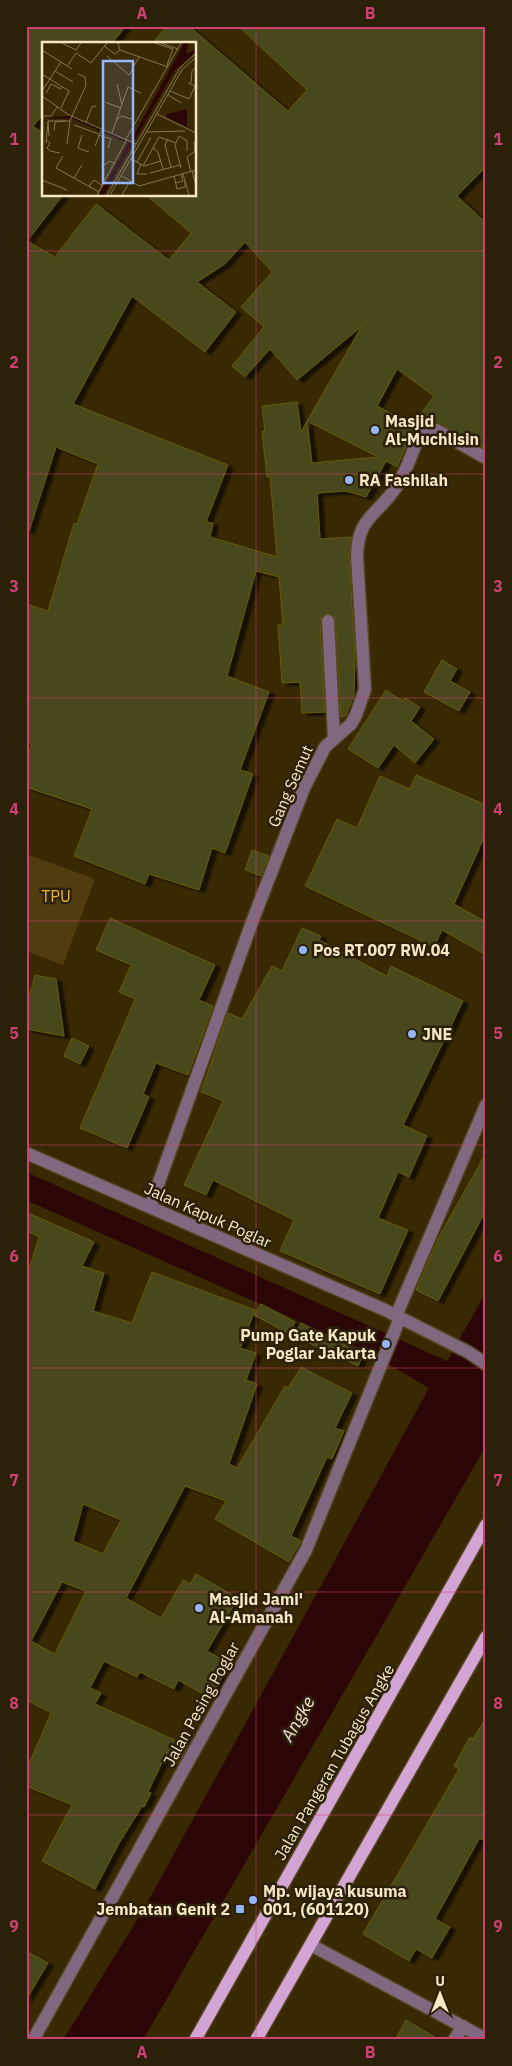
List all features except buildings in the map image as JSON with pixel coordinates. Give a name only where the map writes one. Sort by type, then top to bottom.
[{"type":"main road","name":"Jalan Pangeran Tubagus Angke","points":[[195,2040],[486,1526]]},
{"type":"main road","points":[[256,2040],[482,1652],[486,1636]]},
{"type":"street","name":"Gang Semut","points":[[150,1207],[276,859],[304,788],[324,747],[351,724],[365,689],[357,557],[357,541],[362,526],[397,487],[422,430],[429,428],[436,430],[486,458]]},
{"type":"street","points":[[328,621],[334,738]]},
{"type":"street","points":[[401,1324],[486,1105]]},
{"type":"street","name":"Jalan Kapuk Poglar","points":[[26,1153],[377,1308],[401,1324],[468,1352],[482,1362]]},
{"type":"street","name":"Jalan Pesing Poglar","points":[[33,2040],[306,1550],[378,1370],[401,1324]]},
{"type":"street","points":[[311,1945],[486,2039]]},
{"type":"street","points":[[454,2040],[463,2026]]},
{"type":"green space","name":"TPU","points":[[26,854],[95,879],[63,965],[26,951]]},
{"type":"water","name":"Angke","points":[[26,1172],[447,1361],[486,1292],[486,1446],[143,2040],[63,2040],[145,1907],[429,1388],[366,1351],[26,1200]]},
{"type":"place","name":"Masjid Al-Muchlisin","points":[[375,430]]},
{"type":"place","name":"RA Fashilah","points":[[349,480]]},
{"type":"place","name":"Pos RT.007 RW.04","points":[[303,950]]},
{"type":"place","name":"JNE","points":[[412,1034]]},
{"type":"place","name":"Pump Gate Kapuk Poglar Jakarta","points":[[386,1344]]},
{"type":"place","name":"Masjid Jami' Al-Amanah","points":[[199,1608]]},
{"type":"place","name":"Mp. wijaya kusuma 001, (601120)","points":[[253,1900]]},
{"type":"place","name":"Jembatan Genit 2","points":[[240,1909]]}]
